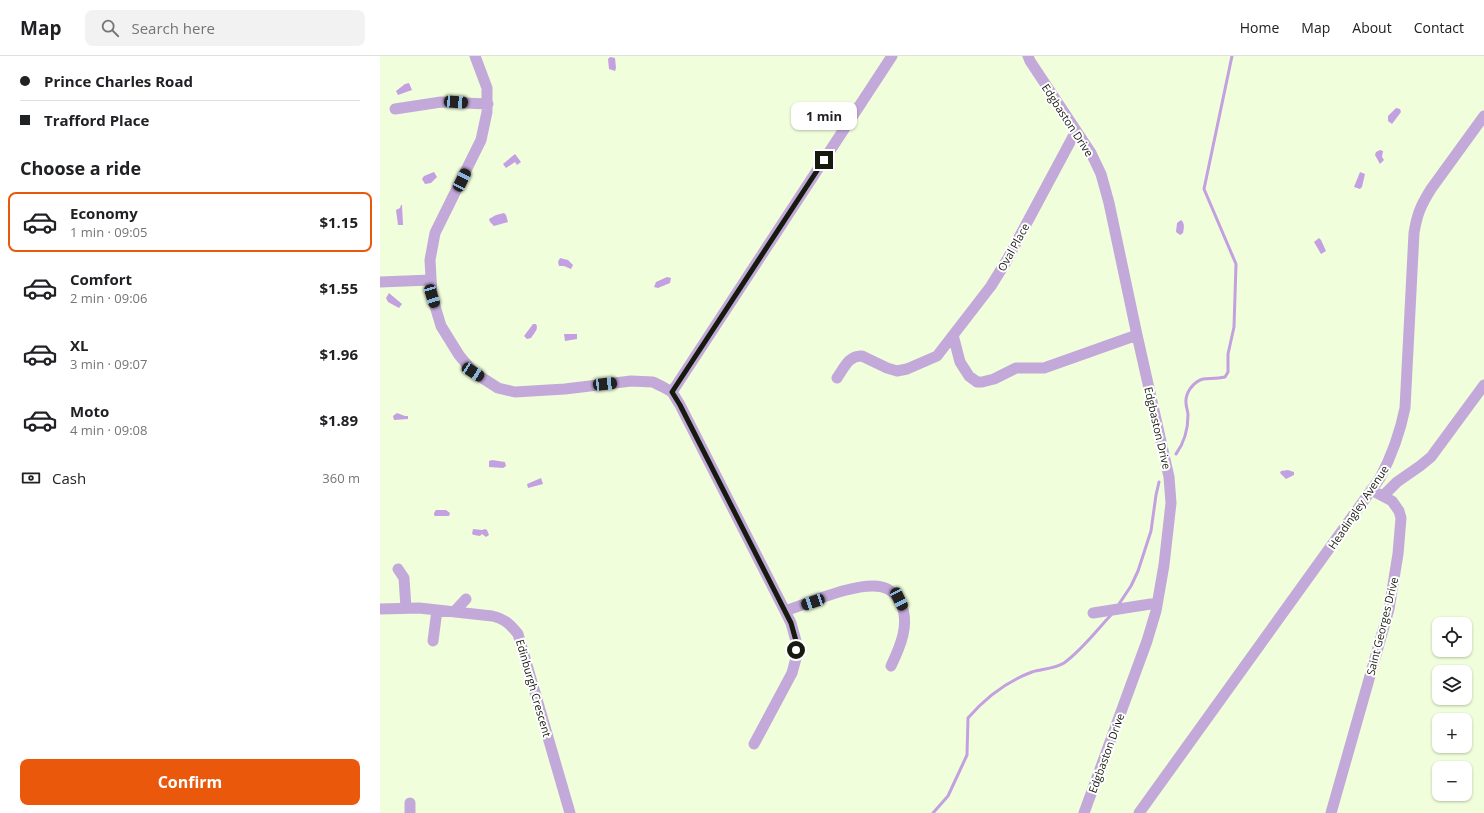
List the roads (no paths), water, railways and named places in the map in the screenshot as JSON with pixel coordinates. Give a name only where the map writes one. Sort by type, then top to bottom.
[{"type":"street","points":[[475,56],[487,88],[488,104],[481,140],[435,233],[430,260],[432,296],[441,326],[459,355],[473,372],[498,388],[515,392],[565,389],[631,381],[653,382],[664,386],[672,392],[791,623],[796,641],[796,658],[792,673],[754,744]]},
{"type":"street","points":[[672,392],[892,56]]},
{"type":"street","name":"Edgbaston Drive","points":[[1028,56],[1091,153],[1101,174],[1109,203],[1169,477],[1171,503],[1166,552],[1157,603],[1147,641],[1084,813]]},
{"type":"street","points":[[395,109],[441,102],[488,104]]},
{"type":"street","name":"Headingley Avenue","points":[[1139,813],[1380,478],[1395,448],[1405,408],[1416,217],[1431,189],[1484,116]]},
{"type":"street","name":"Oval Place","points":[[837,378],[853,357],[862,356],[886,368],[897,371],[907,369],[937,356],[991,286],[1003,267],[1076,130]]},
{"type":"street","points":[[380,282],[431,280]]},
{"type":"street","points":[[953,334],[960,362],[969,376],[977,382],[994,379],[1016,368],[1044,368],[1137,336]]},
{"type":"street","points":[[1383,496],[1397,482],[1430,457],[1484,385]]},
{"type":"street","name":"Saint Georges Drive","points":[[1331,813],[1389,609],[1395,581],[1401,518],[1395,504],[1371,490]]},
{"type":"street","points":[[398,569],[404,578],[406,608]]},
{"type":"street","points":[[785,612],[841,592],[861,587],[883,587],[891,591],[899,599],[904,609],[902,644],[891,666]]},
{"type":"street","points":[[454,612],[466,599]]},
{"type":"street","points":[[1093,613],[1157,603]]},
{"type":"street","name":"Edinburgh Crescent","points":[[380,609],[406,608],[492,616],[503,619],[512,626],[518,634],[570,813]]},
{"type":"street","points":[[433,641],[437,610]]},
{"type":"waterway","points":[[1176,454],[1186,430],[1188,415],[1186,399],[1190,388],[1199,380],[1225,377],[1228,372],[1228,354],[1234,327],[1236,264],[1204,189],[1232,56]]},
{"type":"waterway","points":[[1119,604],[1131,586],[1138,571],[1151,531],[1159,482]]},
{"type":"waterway","points":[[933,813],[948,796],[967,755],[968,718],[975,710],[989,697],[1013,680],[1032,672],[1052,668],[1064,663],[1083,646],[1111,615]]}]
